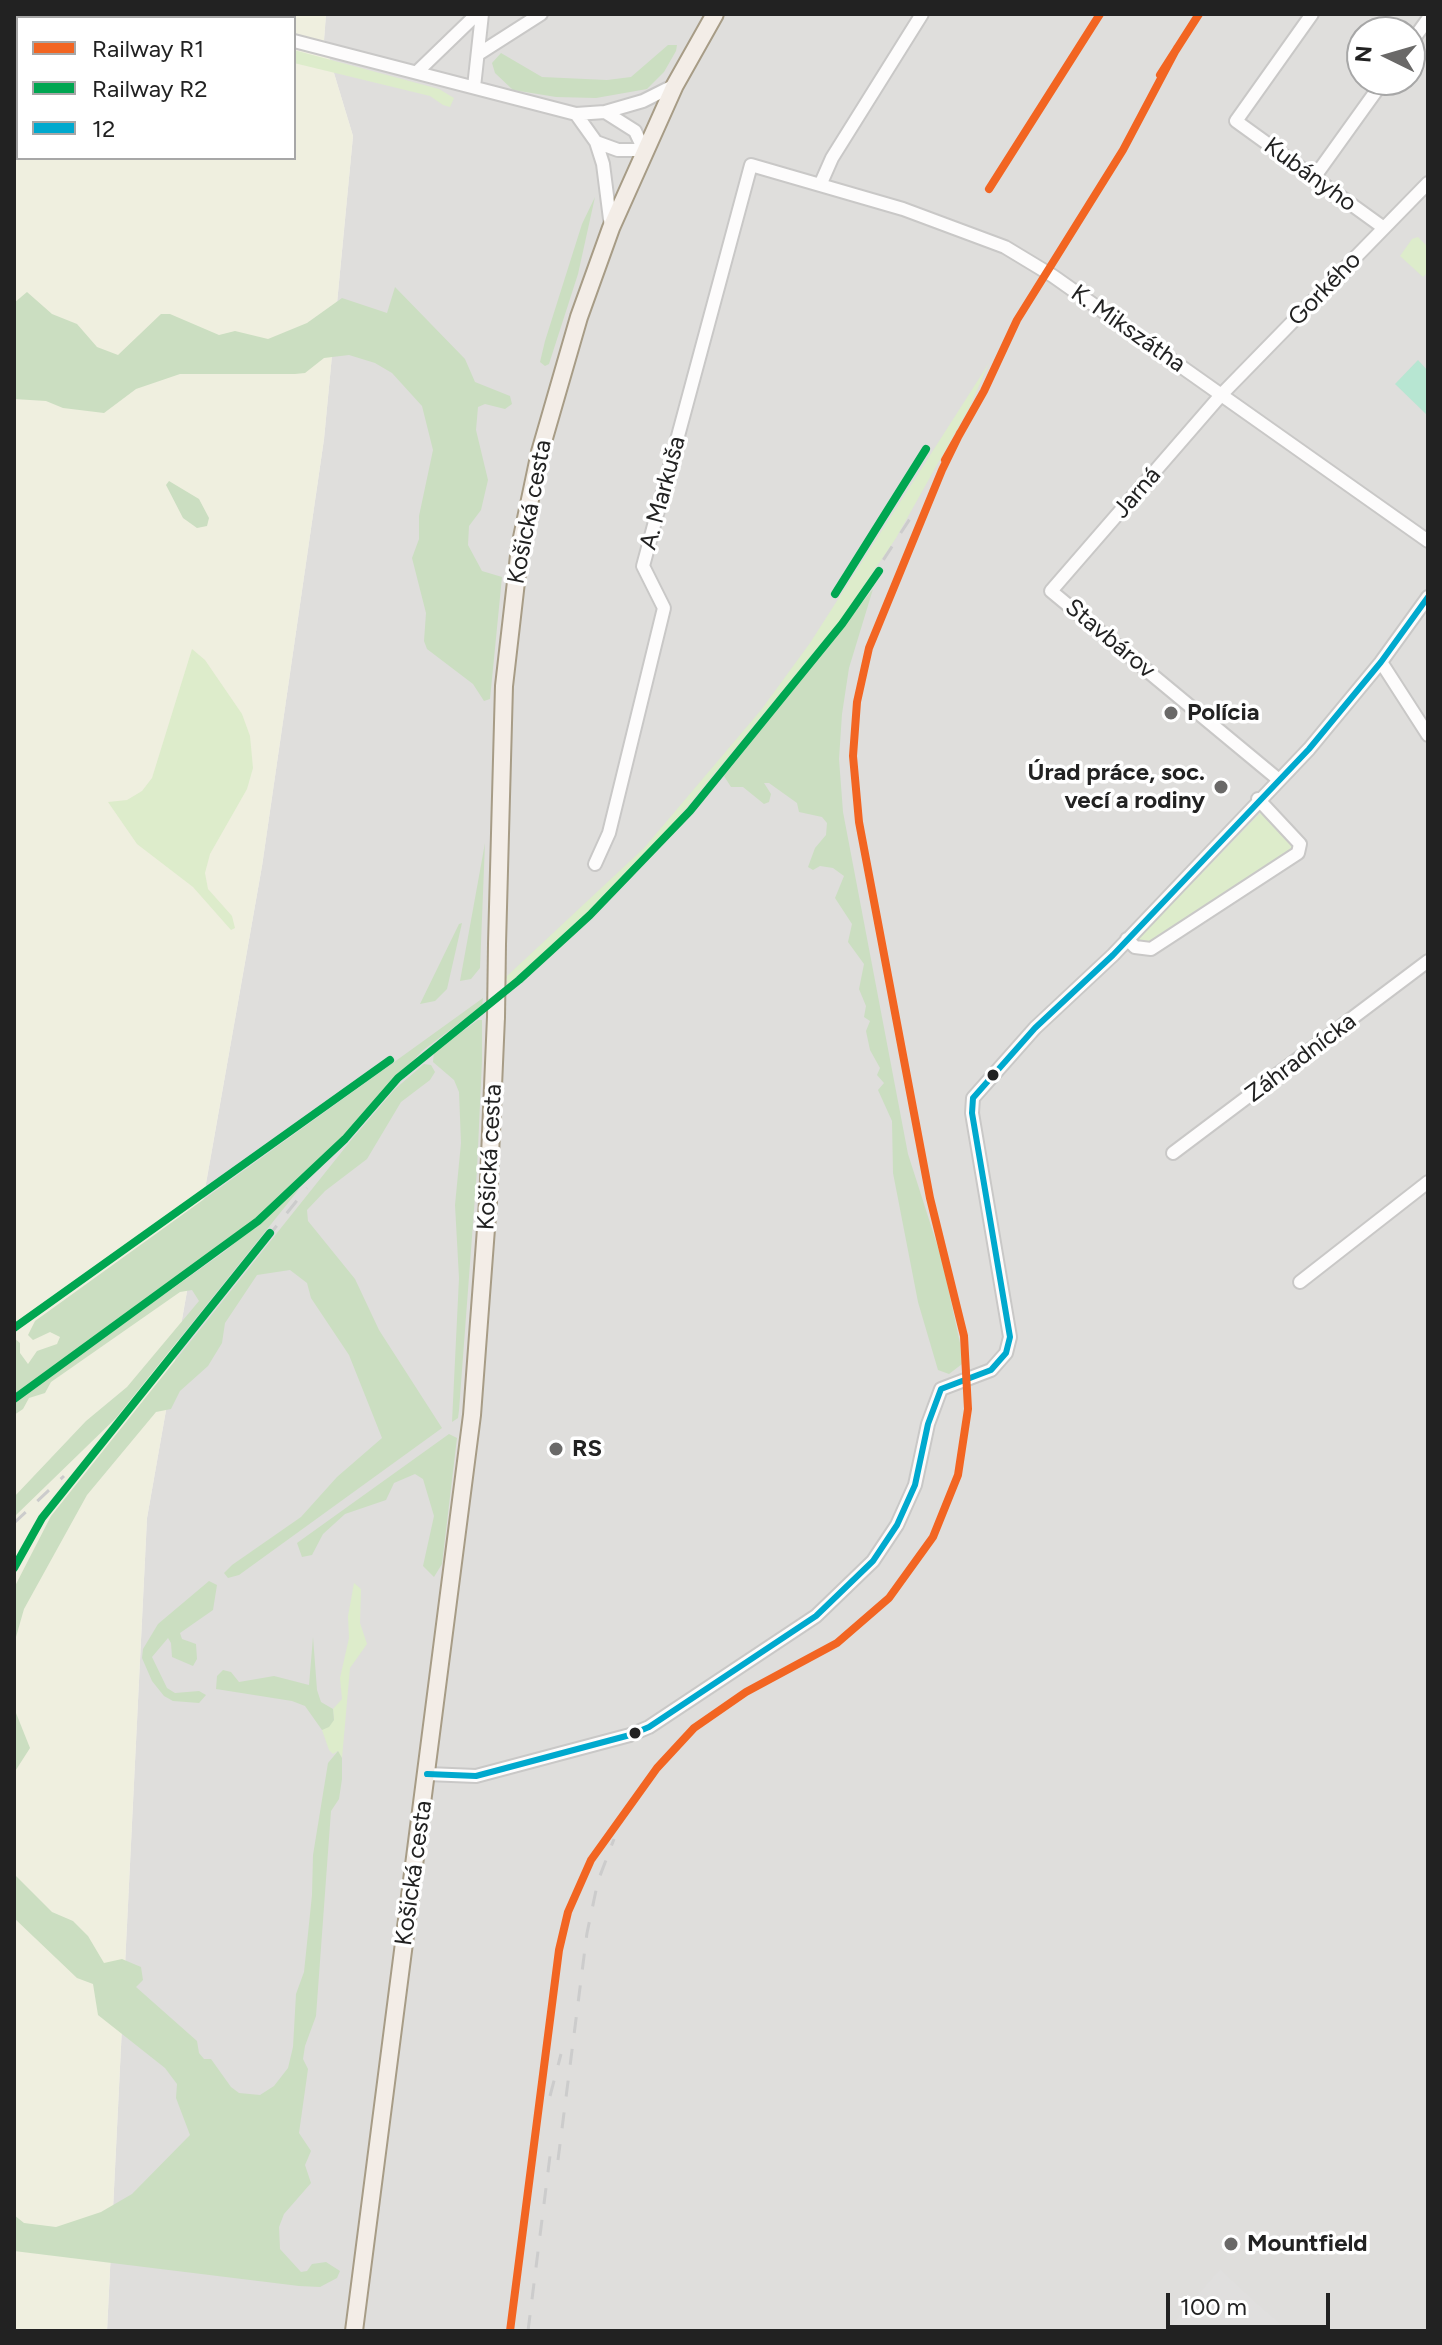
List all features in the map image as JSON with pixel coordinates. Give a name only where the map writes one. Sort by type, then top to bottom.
[{"type":"main road","name":"Košická cesta","points":[[354,2331],[465,1477],[481,1312],[496,1017],[501,731],[520,547],[553,403],[611,228],[675,85],[715,14]]},
{"type":"street","points":[[474,87],[480,53],[479,14]]},
{"type":"street","points":[[417,72],[479,14]]},
{"type":"street","points":[[480,53],[541,14]]},
{"type":"street","points":[[821,183],[832,158],[922,14]]},
{"type":"street","name":"Kubányho","points":[[1312,14],[1236,121],[1384,228]]},
{"type":"street","points":[[296,42],[576,114],[605,112],[643,101],[675,85]]},
{"type":"street","points":[[1313,179],[1373,96]]},
{"type":"street","points":[[596,142],[618,150],[644,150],[635,131],[605,112]]},
{"type":"street","points":[[576,114],[596,142],[608,181],[611,228]]},
{"type":"street","name":"K. Mikszátha","points":[[751,165],[903,209],[1005,247],[1053,276],[1428,541]]},
{"type":"street","name":"A. Markuša","points":[[595,864],[609,833],[664,608],[643,566],[751,165]]},
{"type":"street","name":"Gorkého","points":[[1221,395],[1428,183]]},
{"type":"street","name":"Jarná","points":[[1051,591],[1221,395]]},
{"type":"street","name":"Stavbárov","points":[[1051,591],[1279,780]]},
{"type":"street","points":[[427,1774],[476,1776],[630,1735],[649,1727],[816,1616],[873,1561],[897,1525],[915,1485],[928,1424],[941,1389],[991,1370],[1006,1353],[1010,1337],[974,1127],[973,1098],[1034,1028],[1127,939],[1279,780],[1381,662],[1428,597]]},
{"type":"street","points":[[1381,662],[1428,735]]},
{"type":"street","points":[[1127,939],[1135,947],[1151,949],[1298,853],[1300,844],[1258,799]]},
{"type":"street","name":"Záhradnícka","points":[[1173,1153],[1428,961]]},
{"type":"street","points":[[1300,1282],[1428,1182]]},
{"type":"shaded area","points":[[326,14],[1428,14],[1428,2331],[107,2331],[147,1518],[262,866],[324,439],[353,136],[324,40]]},
{"type":"shaded area","points":[[1220,2269],[1260,2306],[1289,2331],[1166,2331]]},
{"type":"green space","points":[[14,14],[326,14],[324,40],[353,136],[324,439],[262,866],[147,1518],[107,2331],[14,2331]]},
{"type":"green space","points":[[668,45],[677,45],[676,51],[664,72],[647,89],[596,98],[556,97],[513,90],[495,73],[492,63],[501,53],[542,77],[607,80],[631,77]]},
{"type":"green space","points":[[296,51],[439,89],[454,98],[450,107],[430,96],[296,63]]},
{"type":"green space","points":[[595,197],[578,274],[549,364],[545,366],[540,362],[545,341],[582,224]]},
{"type":"green space","points":[[1418,237],[1428,247],[1428,272],[1423,277],[1400,256],[1412,239]]},
{"type":"green space","points":[[395,287],[465,359],[475,382],[510,396],[512,404],[505,409],[485,404],[478,407],[476,430],[488,480],[481,510],[469,526],[468,545],[482,571],[502,577],[490,699],[484,701],[473,684],[427,649],[424,641],[426,613],[412,558],[419,539],[419,516],[433,450],[422,406],[392,373],[375,363],[349,355],[324,358],[305,373],[180,374],[136,389],[104,413],[63,408],[46,401],[14,399],[14,303],[27,292],[52,314],[77,324],[97,347],[118,355],[161,314],[170,314],[219,335],[235,331],[268,339],[307,323],[342,298],[387,313]]},
{"type":"green space","points":[[1418,360],[1428,371],[1428,416],[1395,384]]},
{"type":"green space","points":[[989,363],[970,406],[896,538],[842,618],[669,829],[579,921],[507,985],[507,976],[644,848],[761,710],[810,643]]},
{"type":"green space","points":[[169,481],[199,499],[209,518],[207,526],[197,528],[183,518],[166,485]]},
{"type":"green space","points":[[873,589],[849,668],[842,714],[839,759],[843,812],[908,1154],[942,1260],[960,1343],[962,1364],[949,1374],[938,1370],[918,1302],[893,1173],[892,1121],[878,1090],[884,1083],[877,1075],[880,1068],[870,1050],[866,1031],[870,1021],[864,1017],[866,1006],[859,989],[864,964],[848,942],[852,924],[835,898],[844,876],[833,868],[820,866],[813,870],[808,867],[815,848],[826,835],[827,823],[822,817],[799,812],[797,803],[769,783],[764,783],[771,794],[769,802],[764,804],[743,787],[731,787],[724,776]]},
{"type":"green space","points":[[192,649],[205,660],[242,714],[250,736],[253,768],[247,789],[210,854],[205,873],[208,889],[232,916],[235,928],[231,930],[193,887],[137,844],[108,802],[127,800],[142,791],[152,778]]},
{"type":"green space","points":[[1263,810],[1290,837],[1292,847],[1287,857],[1150,943],[1135,942]]},
{"type":"green space","points":[[485,843],[480,968],[471,979],[460,981]]},
{"type":"green space","points":[[462,923],[447,989],[435,1001],[420,1004],[459,924]]},
{"type":"green space","points":[[483,998],[482,1006],[422,1051],[332,1148],[255,1220],[14,1396],[14,1338],[20,1343],[20,1353],[28,1364],[37,1351],[57,1344],[60,1337],[50,1332],[33,1340],[28,1335],[35,1321]]},
{"type":"green space","points":[[482,1020],[482,1060],[477,1170],[459,1410],[458,1418],[452,1422],[459,1278],[455,1205],[461,1143],[459,1092],[454,1080],[433,1062],[434,1052]]},
{"type":"green space","points":[[424,1064],[431,1065],[435,1072],[430,1080],[401,1102],[367,1159],[325,1191],[307,1210],[308,1221],[355,1279],[379,1330],[442,1428],[239,1575],[228,1578],[224,1573],[232,1565],[301,1517],[337,1477],[382,1438],[349,1355],[311,1298],[307,1283],[290,1270],[257,1275],[225,1323],[222,1343],[208,1366],[180,1391],[171,1409],[156,1412],[87,1495],[24,1609],[14,1644],[14,1588],[51,1516],[352,1139],[395,1089]]},
{"type":"green space","points":[[300,1188],[116,1418],[14,1517],[14,1497],[86,1421],[127,1387],[199,1301],[192,1290],[180,1292],[51,1382],[45,1393],[29,1398],[23,1409],[14,1415],[14,1401],[224,1252]]},
{"type":"green space","points":[[449,1434],[457,1438],[442,1564],[434,1577],[423,1566],[434,1516],[423,1479],[415,1474],[394,1483],[386,1500],[345,1514],[323,1534],[312,1555],[302,1557],[297,1543]]},
{"type":"green space","points":[[209,1581],[217,1585],[213,1610],[180,1633],[182,1639],[196,1644],[197,1659],[193,1666],[172,1657],[168,1638],[152,1657],[167,1688],[175,1693],[199,1691],[206,1695],[199,1703],[173,1701],[164,1696],[152,1681],[142,1658],[143,1649],[158,1624]]},
{"type":"green space","points":[[354,1583],[361,1589],[360,1623],[367,1644],[350,1668],[342,1758],[338,1751],[333,1754],[329,1750],[322,1730],[334,1720],[333,1709],[342,1699],[340,1678],[349,1638],[348,1616]]},
{"type":"green space","points":[[313,1637],[317,1690],[321,1702],[333,1709],[334,1720],[329,1727],[322,1730],[305,1706],[292,1701],[216,1689],[217,1676],[223,1670],[231,1672],[239,1682],[274,1676],[309,1685]]},
{"type":"green space","points":[[14,1708],[30,1748],[14,1773]]},
{"type":"green space","points":[[338,1751],[342,1758],[342,1779],[339,1799],[331,1811],[316,2016],[303,2059],[308,2069],[299,2133],[311,2151],[305,2165],[311,2183],[284,2214],[279,2227],[280,2249],[301,2272],[307,2271],[312,2264],[326,2262],[340,2271],[337,2278],[320,2287],[299,2286],[14,2251],[14,2215],[24,2223],[56,2227],[101,2212],[132,2194],[190,2135],[176,2098],[177,2084],[165,2068],[98,2015],[93,1984],[77,1978],[14,1918],[14,1874],[52,1912],[73,1921],[88,1936],[104,1963],[122,1959],[141,1967],[143,1980],[136,1987],[197,2041],[199,2053],[204,2059],[211,2059],[231,2087],[239,2093],[260,2095],[274,2086],[288,2068],[293,2047],[296,1994],[304,1972],[313,1855],[328,1763]]},
{"type":"railway","points":[[989,189],[1100,14]]},
{"type":"railway","points":[[956,441],[1017,320],[1123,150],[1177,48]]},
{"type":"railway","points":[[510,2331],[559,1950],[568,1912],[591,1860],[657,1768],[694,1728],[746,1692],[837,1643],[889,1598],[933,1537],[958,1475],[968,1409],[964,1336],[930,1198],[859,822],[853,756],[857,702],[869,648],[960,433]]},
{"type":"railway","points":[[14,1399],[258,1221],[345,1139],[398,1078],[519,980],[628,879],[690,811],[842,624],[913,514]]},
{"type":"railway","points":[[14,1568],[51,1507],[307,1188]]},
{"type":"railway","points":[[14,1523],[64,1476]]},
{"type":"railway","points":[[558,2160],[587,1933],[598,1881],[614,1839]]},
{"type":"railway","points":[[550,2096],[561,2054]]},
{"type":"railway","points":[[528,2331],[551,2148]]},
{"type":"rail line","name":"R1","points":[[989,189],[1100,14]]},
{"type":"rail line","name":"R1","points":[[1160,75],[1199,14]]},
{"type":"rail line","name":"R1","points":[[945,460],[984,391],[1017,320],[1123,150],[1177,48]]},
{"type":"rail line","name":"R1","points":[[510,2331],[559,1950],[568,1912],[591,1860],[657,1768],[694,1728],[746,1692],[837,1643],[889,1598],[933,1537],[958,1475],[968,1409],[964,1336],[930,1198],[859,822],[853,756],[857,702],[869,648],[960,433]]},
{"type":"rail line","name":"R2","points":[[835,594],[926,449]]},
{"type":"rail line","name":"R2","points":[[14,1399],[258,1221],[345,1139],[398,1078],[519,980],[590,915],[690,811],[842,624],[879,571]]},
{"type":"rail line","name":"R2","points":[[14,1328],[390,1060]]},
{"type":"rail line","name":"R2","points":[[14,1568],[42,1518],[270,1233]]},
{"type":"transit line","name":"12","points":[[427,1774],[476,1776],[630,1735],[649,1727],[816,1616],[873,1561],[897,1525],[915,1485],[928,1424],[941,1389],[991,1370],[1006,1353],[1010,1337],[972,1113],[973,1098],[1035,1028],[1113,955],[1309,749],[1381,662],[1428,597]]},
{"type":"place","name":"Polícia","points":[[1171,713]]},
{"type":"place","name":"Úrad práce, soc. vecí a rodiny","points":[[1221,787]]},
{"type":"place","name":"RS","points":[[556,1449]]},
{"type":"place","name":"Mountfield","points":[[1231,2244]]}]
